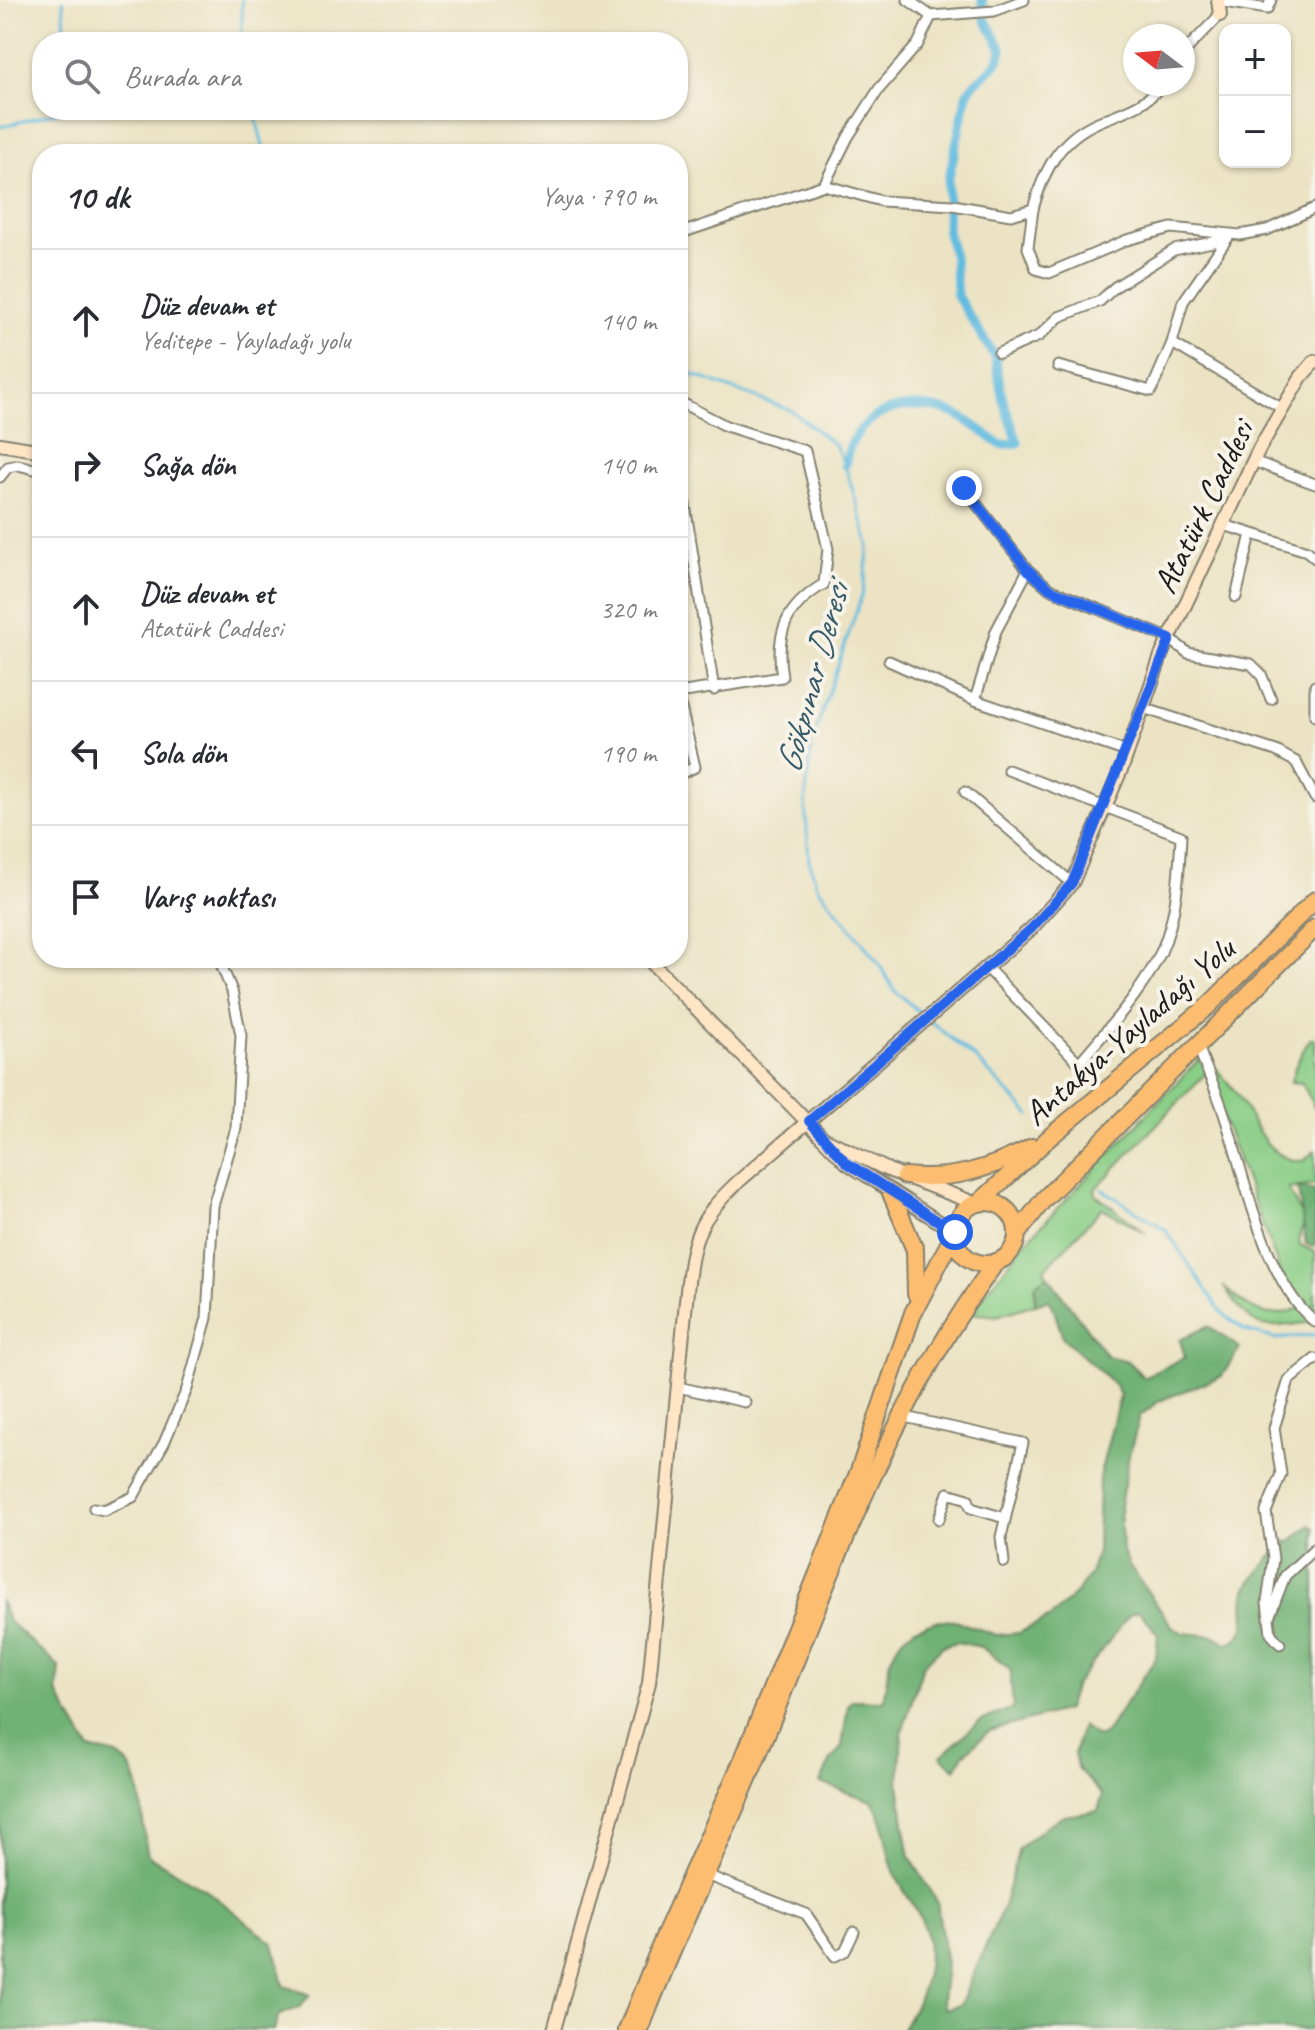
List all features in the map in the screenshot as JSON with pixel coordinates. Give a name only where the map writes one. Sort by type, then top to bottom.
[{"type":"highway","name":"Antakya-Yayladağı Yolu","points":[[978,1204],[1051,1136],[1208,1006],[1315,900]]},
{"type":"highway","name":"Antakya-Yayladağı Yolu","points":[[1017,1234],[1044,1199],[1315,928]]},
{"type":"highway","points":[[905,1176],[936,1180],[958,1176],[1008,1160],[1051,1136]]},
{"type":"highway","points":[[891,1193],[915,1250],[918,1283],[913,1313]]},
{"type":"highway","points":[[627,2030],[746,1752],[859,1471],[913,1313],[964,1212],[978,1204],[1005,1209],[1017,1234],[1011,1251],[996,1262],[948,1330],[900,1416],[838,1552],[640,2030]]},
{"type":"highway","points":[[955,1232],[957,1244],[966,1257],[980,1264],[996,1262]]},
{"type":"main road","name":"Atatürk Caddesi","points":[[554,2030],[649,1683],[691,1257],[705,1215],[1038,922],[1072,883],[1170,639],[1253,461],[1315,361]]},
{"type":"main road","points":[[0,444],[32,449]]},
{"type":"main road","points":[[657,968],[847,1163],[955,1232]]},
{"type":"main road","points":[[823,1138],[905,1176],[978,1204]]},
{"type":"street","points":[[908,0],[931,16],[994,11],[1024,0]]},
{"type":"street","points":[[1195,37],[1218,5],[1267,9],[1271,0]]},
{"type":"street","points":[[824,185],[848,137],[879,89],[918,44],[931,16]]},
{"type":"street","points":[[1152,96],[1127,111],[1095,123],[1065,142],[1043,173],[1033,209],[1028,248],[1036,269],[1049,273],[1127,240],[1171,228],[1228,238]]},
{"type":"street","points":[[688,231],[824,185],[881,201],[953,205],[1011,215],[1033,209]]},
{"type":"street","points":[[999,353],[1039,336],[1059,317],[1100,301],[1115,287],[1174,250],[1267,230],[1315,208]]},
{"type":"street","points":[[1058,366],[1151,391],[1172,343],[1183,302],[1228,238]]},
{"type":"street","points":[[1172,343],[1283,409]]},
{"type":"street","points":[[688,406],[726,426],[805,451],[828,549],[824,584],[809,593],[787,618],[777,647],[782,677],[688,693]]},
{"type":"street","points":[[1253,461],[1315,484]]},
{"type":"street","points":[[0,477],[8,467],[18,465],[32,468]]},
{"type":"street","points":[[964,488],[1028,570],[1050,589],[1170,639],[1188,653],[1251,664],[1261,674],[1271,699]]},
{"type":"street","points":[[688,524],[714,690]]},
{"type":"street","points":[[1224,525],[1307,551],[1315,558]]},
{"type":"street","points":[[1236,597],[1251,534]]},
{"type":"street","points":[[975,700],[996,631],[1009,600],[1028,570]]},
{"type":"street","points":[[889,661],[975,700],[1127,752]]},
{"type":"street","points":[[1315,686],[1315,716]]},
{"type":"street","points":[[1143,708],[1276,751],[1296,762],[1315,798]]},
{"type":"street","points":[[688,737],[695,767],[688,770]]},
{"type":"street","points":[[987,968],[1079,1063],[1145,978],[1161,951],[1178,894],[1181,836],[1008,770]]},
{"type":"street","points":[[965,792],[1072,883]]},
{"type":"street","points":[[94,1508],[104,1510],[133,1497],[164,1443],[187,1389],[207,1318],[213,1206],[236,1128],[241,1035],[222,968]]},
{"type":"street","points":[[1197,1044],[1224,1114],[1243,1185],[1276,1266],[1301,1307],[1315,1322]]},
{"type":"street","points":[[1280,1644],[1273,1639],[1269,1626],[1267,1594],[1273,1554],[1266,1512],[1281,1474],[1274,1443],[1275,1421],[1289,1380],[1315,1359]]},
{"type":"street","points":[[678,1387],[745,1402]]},
{"type":"street","points":[[900,1416],[1023,1443],[1005,1518],[1001,1545],[1004,1562]]},
{"type":"street","points":[[939,1519],[948,1493],[968,1499],[971,1508],[1005,1518]]},
{"type":"street","points":[[1269,1626],[1274,1601],[1285,1576],[1315,1548]]},
{"type":"street","points":[[706,1875],[806,1914],[835,1956],[845,1951],[854,1932]]},
{"type":"green space","points":[[1311,1038],[1315,1038],[1315,1108],[1302,1083],[1291,1082]]},
{"type":"green space","points":[[1203,1055],[1225,1078],[1262,1137],[1279,1154],[1303,1161],[1315,1151],[1315,1185],[1288,1189],[1305,1221],[1299,1237],[1300,1245],[1315,1252],[1315,1322],[1262,1325],[1244,1313],[1223,1286],[1259,1312],[1278,1314],[1301,1307],[1282,1277],[1206,1073],[1095,1189],[1096,1195],[1146,1233],[1102,1208],[1044,1270],[1048,1276],[1035,1286],[1035,1304],[997,1316],[970,1313],[1023,1245]]},
{"type":"green space","points":[[1298,1187],[1315,1191],[1315,1247],[1306,1244]]},
{"type":"green space","points":[[1048,1276],[1107,1356],[1128,1361],[1144,1378],[1185,1357],[1180,1340],[1208,1326],[1240,1348],[1222,1376],[1159,1401],[1140,1416],[1129,1455],[1120,1506],[1122,1549],[1129,1565],[1172,1626],[1183,1633],[1215,1636],[1227,1643],[1236,1639],[1244,1626],[1244,1601],[1249,1584],[1287,1541],[1289,1543],[1310,1525],[1315,1528],[1315,2030],[901,2030],[916,2004],[925,1977],[928,1962],[926,1933],[897,1878],[880,1817],[872,1801],[820,1783],[831,1760],[842,1747],[848,1705],[852,1700],[883,1701],[890,1660],[900,1641],[915,1628],[940,1620],[955,1621],[997,1635],[1019,1633],[1051,1617],[1077,1592],[1090,1574],[1097,1552],[1099,1478],[1120,1395],[1114,1384],[1063,1338],[1052,1304],[1048,1300],[1035,1304],[1036,1284]],"holes":[[[1139,1611],[1158,1634],[1156,1658],[1106,1732],[1098,1737],[1082,1726],[1074,1754],[1077,1768],[1102,1795],[1098,1811],[1064,1816],[1047,1825],[1019,1848],[1003,1907],[960,2005],[944,2009],[942,2000],[946,1965],[937,1901],[910,1857],[899,1782],[902,1733],[923,1665],[943,1646],[957,1642],[981,1647],[1010,1669],[1013,1708],[980,1721],[941,1756],[955,1769],[964,1754],[989,1731],[1067,1710],[1074,1687],[1130,1614]]]},
{"type":"green space","points":[[0,1599],[8,1621],[60,1668],[57,1693],[90,1750],[116,1755],[133,1772],[141,1800],[148,1855],[208,1891],[274,1944],[284,1986],[310,1995],[299,2008],[279,2015],[274,2030],[0,2030]]},
{"type":"waterway","points":[[63,0],[65,32]]},
{"type":"waterway","name":"Gökpınar Deresi","points":[[242,0],[242,32]]},
{"type":"waterway","points":[[845,465],[850,446],[859,431],[885,412],[902,407],[937,408],[961,417],[1001,445],[1018,443],[1003,400],[995,357],[957,296],[954,257],[947,231],[948,182],[967,94],[996,63],[1002,49],[985,19],[982,0]]},
{"type":"waterway","points":[[0,127],[32,119]]},
{"type":"waterway","name":"Gökpınar Deresi","points":[[256,120],[262,144]]},
{"type":"waterway","name":"Gökpınar Deresi","points":[[688,373],[792,411],[835,445],[845,465],[869,544],[863,592],[812,741],[805,802],[809,860],[817,886],[877,961],[895,991],[924,1016]]},
{"type":"waterway","name":"Gökpınar Deresi","points":[[930,1021],[976,1059],[1030,1115]]},
{"type":"waterway","name":"Gökpınar Deresi","points":[[1102,1189],[1166,1230],[1221,1312],[1244,1330],[1276,1339],[1315,1335]]},
{"type":"route","points":[[955,1232],[847,1163],[809,1121],[909,1037],[1059,901],[1072,883],[1123,765],[1161,656],[1170,639],[1050,589],[1028,570],[964,488]]}]
